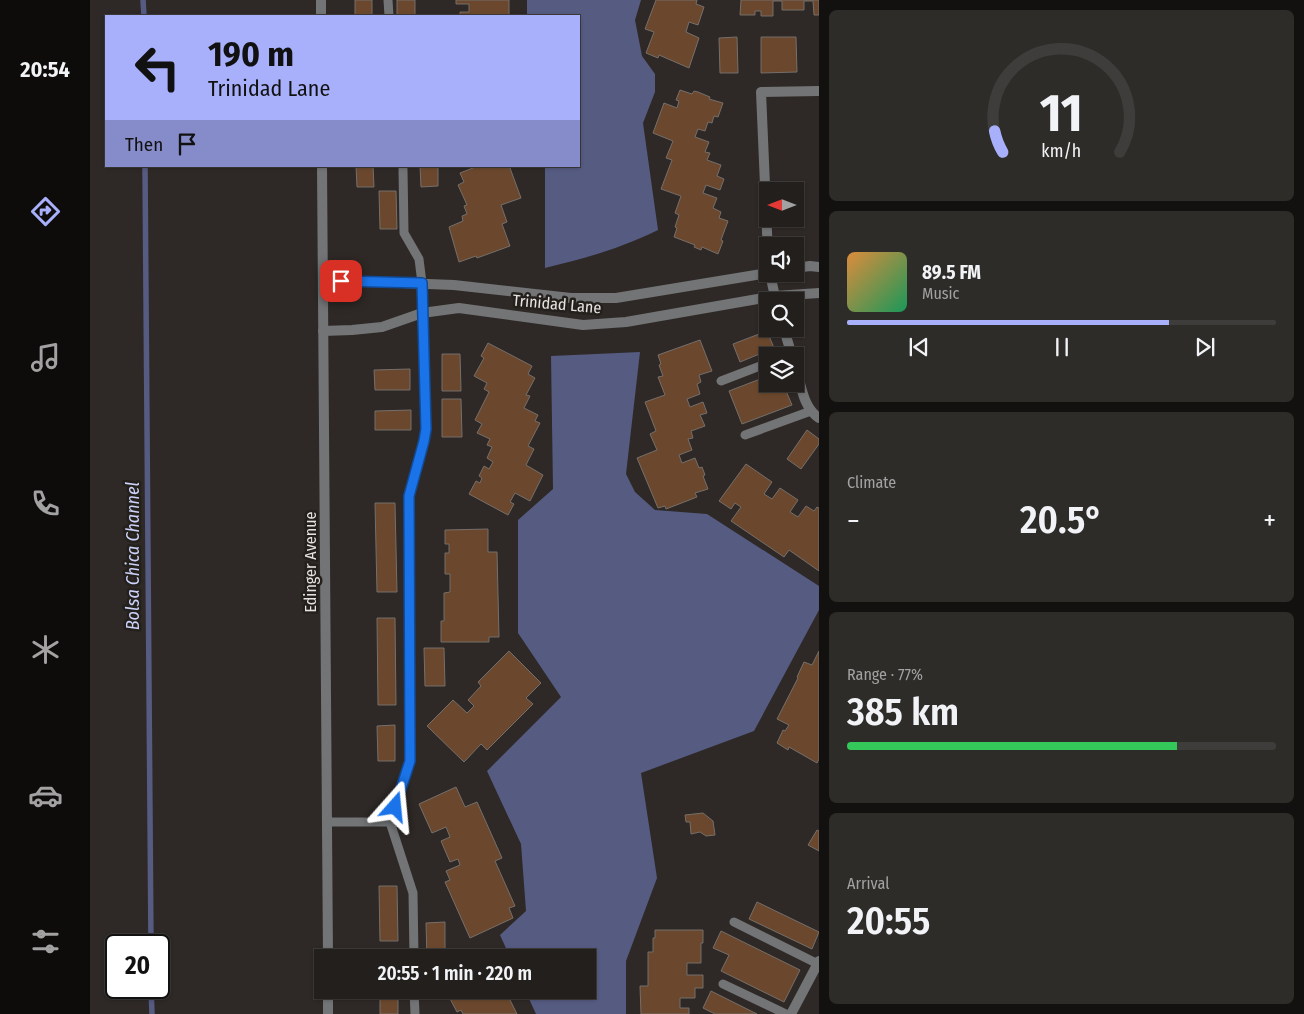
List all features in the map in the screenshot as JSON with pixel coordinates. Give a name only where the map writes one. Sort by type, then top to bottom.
[{"type":"street","points":[[321,0],[321,15]]},
{"type":"street","points":[[767,237],[761,92],[819,91]]},
{"type":"street","name":"Edinger Avenue","points":[[322,167],[328,949]]},
{"type":"street","points":[[804,267],[819,267]]},
{"type":"street","name":"Trinidad Lane","points":[[323,280],[422,283],[571,298],[616,298],[759,275]]},
{"type":"street","name":"Trinidad Lane","points":[[804,295],[819,293]]},
{"type":"street","name":"Trinidad Lane","points":[[323,331],[382,327],[422,313],[459,308],[592,324],[626,322],[759,301]]},
{"type":"street","points":[[803,392],[810,411],[819,418]]},
{"type":"street","points":[[791,1014],[818,963]]},
{"type":"street","points":[[328,999],[328,1014]]},
{"type":"lane","points":[[388,0],[389,15]]},
{"type":"lane","points":[[403,169],[404,233],[419,260],[422,283],[426,429],[409,496],[410,761],[390,822],[413,893],[414,949]]},
{"type":"lane","points":[[721,381],[759,366]]},
{"type":"lane","points":[[745,434],[810,411]]},
{"type":"lane","points":[[327,822],[390,822]]},
{"type":"lane","points":[[734,922],[818,963]]},
{"type":"lane","points":[[723,984],[786,1014]]},
{"type":"lane","points":[[414,999],[415,1014]]},
{"type":"water","points":[[527,0],[641,0],[635,20],[642,56],[655,74],[655,92],[643,123],[658,230],[630,243],[545,268],[545,167],[580,167],[580,15],[527,15]]},
{"type":"water","points":[[640,352],[626,474],[635,492],[655,510],[707,514],[819,586],[819,610],[754,731],[641,773],[657,878],[626,961],[626,1014],[536,1014],[529,999],[596,999],[596,949],[506,949],[500,935],[526,911],[521,844],[487,771],[561,697],[518,633],[518,520],[553,489],[551,356]]},
{"type":"building","points":[[355,0],[372,0],[372,15],[355,15]]},
{"type":"building","points":[[397,0],[415,0],[415,15],[397,15]]},
{"type":"building","points":[[456,0],[509,0],[509,15],[460,15],[460,12],[469,12],[469,4],[456,4]]},
{"type":"building","points":[[656,0],[697,0],[696,4],[704,7],[698,25],[689,22],[686,32],[699,38],[689,68],[659,55],[658,58],[646,53],[654,32],[645,29]]},
{"type":"building","points":[[741,0],[819,0],[819,15],[814,15],[813,1],[804,1],[804,10],[782,10],[782,1],[773,1],[773,16],[761,16],[761,11],[755,11],[755,15],[740,15]]},
{"type":"building","points":[[737,37],[738,73],[720,73],[719,38]]},
{"type":"building","points":[[761,37],[796,37],[797,72],[761,73]]},
{"type":"building","points":[[680,90],[692,94],[694,91],[698,92],[710,97],[709,99],[723,103],[718,117],[714,116],[712,123],[708,122],[705,131],[698,129],[695,137],[709,142],[705,152],[710,153],[707,160],[721,165],[717,176],[724,179],[720,190],[706,185],[703,193],[717,198],[713,208],[721,212],[719,218],[728,221],[718,254],[702,247],[701,250],[694,247],[695,245],[674,237],[679,215],[675,213],[681,196],[661,189],[672,160],[666,158],[673,141],[653,133],[664,103],[677,108],[679,101],[676,100]]},
{"type":"building","points":[[356,167],[373,167],[374,187],[357,187]]},
{"type":"building","points":[[420,167],[438,167],[438,186],[421,187]]},
{"type":"building","points":[[475,167],[512,167],[510,168],[521,198],[501,205],[507,222],[502,224],[510,246],[477,258],[476,256],[459,262],[449,227],[463,221],[462,216],[467,214],[464,206],[467,205],[458,185],[464,182],[460,173]]},
{"type":"building","points":[[379,191],[396,191],[397,229],[380,229]]},
{"type":"building","points":[[759,334],[759,337],[769,337],[774,347],[759,347],[759,354],[740,362],[733,344]]},
{"type":"building","points":[[700,340],[712,371],[699,375],[701,382],[697,384],[700,394],[687,399],[690,407],[703,402],[707,413],[700,415],[705,426],[691,431],[693,438],[688,439],[692,450],[679,455],[682,463],[695,458],[699,468],[702,467],[708,489],[695,493],[697,497],[666,509],[665,506],[658,508],[637,458],[657,450],[650,434],[656,431],[645,402],[665,395],[658,377],[663,376],[658,355]]},
{"type":"building","points":[[488,343],[532,366],[528,374],[535,378],[526,395],[530,396],[524,408],[538,415],[535,421],[540,423],[528,446],[534,449],[526,465],[543,475],[530,501],[515,493],[510,502],[514,504],[508,515],[469,494],[476,481],[480,483],[482,478],[479,476],[484,466],[489,469],[493,462],[487,458],[492,447],[487,445],[490,439],[477,433],[482,424],[475,420],[489,392],[484,389],[487,383],[474,376],[484,358],[481,356]]},
{"type":"building","points":[[442,354],[460,354],[461,391],[442,391]]},
{"type":"building","points":[[410,369],[410,390],[375,390],[374,370]]},
{"type":"building","points":[[759,379],[759,392],[786,392],[792,405],[742,424],[729,391]]},
{"type":"building","points":[[442,399],[461,399],[462,437],[442,437]]},
{"type":"building","points":[[411,410],[411,430],[375,430],[375,411]]},
{"type":"building","points":[[807,430],[819,439],[819,444],[801,469],[787,459]]},
{"type":"building","points":[[746,464],[772,482],[764,494],[772,499],[780,488],[798,500],[790,512],[798,517],[806,506],[814,511],[817,507],[819,508],[819,571],[789,550],[784,557],[731,521],[741,507],[735,503],[731,509],[719,501]]},
{"type":"building","points":[[375,503],[395,503],[397,592],[377,592]]},
{"type":"building","points":[[488,529],[488,552],[497,552],[499,637],[489,637],[489,642],[441,642],[441,621],[444,621],[444,593],[450,592],[450,574],[445,574],[445,553],[449,553],[449,544],[445,544],[445,530]]},
{"type":"building","points":[[377,618],[395,618],[396,705],[378,705]]},
{"type":"building","points":[[424,648],[444,648],[445,686],[425,686]]},
{"type":"building","points":[[509,651],[541,683],[526,698],[533,704],[487,750],[481,744],[464,762],[427,726],[453,700],[467,713],[474,706],[468,700],[481,686],[478,682]]},
{"type":"building","points":[[819,651],[819,759],[817,763],[789,747],[788,750],[777,743],[783,730],[785,731],[789,725],[777,719],[804,662],[812,665]]},
{"type":"building","points":[[395,725],[395,761],[378,761],[377,726]]},
{"type":"building","points":[[456,787],[465,807],[477,802],[502,858],[495,861],[515,906],[509,908],[513,918],[470,938],[445,882],[450,880],[446,871],[460,865],[458,859],[450,862],[441,841],[450,837],[446,827],[432,833],[419,804]]},
{"type":"building","points":[[703,813],[713,821],[715,835],[706,836],[700,832],[691,834],[690,822],[686,822],[685,815]]},
{"type":"building","points":[[817,830],[819,831],[819,851],[808,845]]},
{"type":"building","points":[[379,886],[397,886],[398,941],[380,941]]},
{"type":"building","points":[[757,902],[819,932],[812,949],[749,919]]},
{"type":"building","points":[[445,922],[445,949],[427,949],[426,923]]},
{"type":"building","points":[[655,930],[703,930],[701,963],[687,963],[687,975],[703,975],[703,988],[695,988],[695,998],[680,998],[680,1008],[689,1008],[689,1014],[641,1014],[640,986],[648,986],[648,952],[653,952]]},
{"type":"building","points":[[721,931],[800,970],[784,1002],[721,971],[729,955],[713,948]]},
{"type":"building","points":[[711,991],[757,1014],[715,1014],[703,1008]]},
{"type":"building","points":[[380,999],[398,999],[398,1014],[380,1014]]},
{"type":"building","points":[[450,999],[510,999],[517,1014],[463,1014],[461,1010],[457,1012]]},
{"type":"waterway","name":"Bolsa Chica Channel","points":[[143,0],[144,15]]},
{"type":"waterway","name":"Bolsa Chica Channel","points":[[145,167],[151,934]]},
{"type":"waterway","name":"Bolsa Chica Channel","points":[[151,999],[152,1014]]},
{"type":"route","points":[[341,281],[422,283],[426,429],[409,496],[410,761],[395,807]]}]
